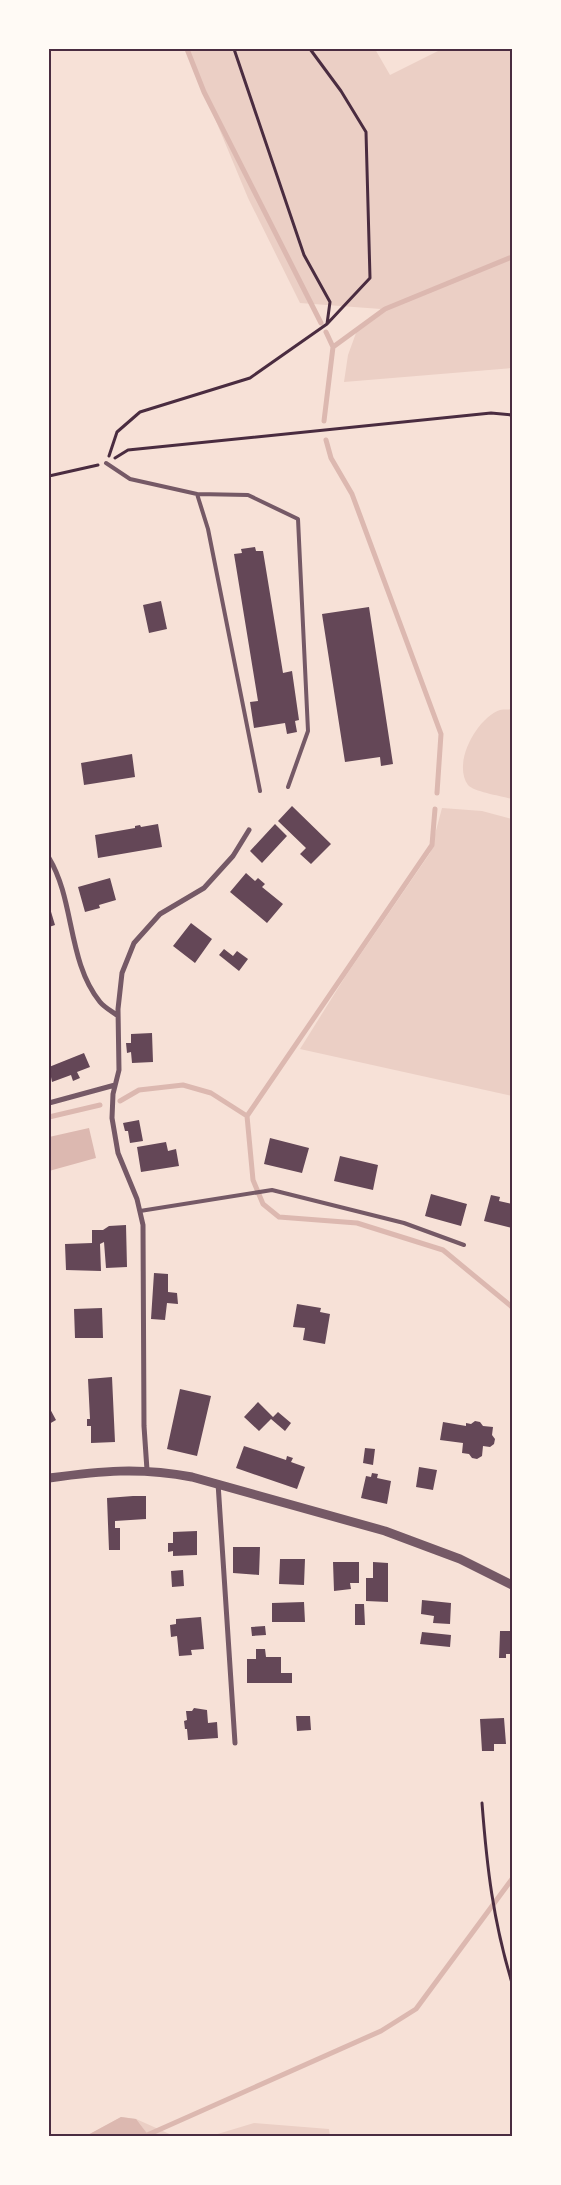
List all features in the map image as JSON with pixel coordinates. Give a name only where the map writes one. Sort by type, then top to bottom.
[{"type":"street","points":[[147,1470],[144,1426],[144,1233],[140,1211],[118,1153],[112,1118],[115,1085],[119,1070],[118,1016],[122,973],[134,944],[160,914],[204,888],[233,856],[249,830]]},
{"type":"street","points":[[49,858],[57,872],[76,950],[90,986],[101,1003],[118,1016]]},
{"type":"street","points":[[49,1103],[115,1085]]},
{"type":"street","points":[[49,1478],[126,1470],[147,1470],[218,1483],[423,1544],[460,1559],[512,1585]]},
{"type":"street","points":[[218,1483],[235,1743]]},
{"type":"lane","points":[[106,463],[130,480],[197,494],[248,496],[298,519],[308,731],[288,787]]},
{"type":"lane","points":[[197,494],[208,529],[260,791]]},
{"type":"lane","points":[[140,1211],[272,1190],[404,1223],[464,1245]]},
{"type":"path","points":[[234,49],[304,255],[330,302],[327,324]]},
{"type":"path","points":[[106,463],[117,432],[140,412],[250,378],[327,324],[370,278],[366,132],[310,49]]},
{"type":"path","points":[[49,476],[106,463],[128,450],[491,413],[512,415]]},
{"type":"path","points":[[482,1803],[487,1869],[499,1940],[512,1983]]},
{"type":"shaded area","points":[[186,49],[375,49],[390,75],[442,49],[512,49],[512,368],[344,382],[348,355],[356,333],[381,309],[300,303],[248,198]]},
{"type":"shaded area","points":[[512,709],[512,799],[482,792],[468,785],[464,776],[463,765],[469,742],[483,722],[500,710]]},
{"type":"shaded area","points":[[442,808],[482,811],[512,819],[512,1096],[300,1049],[345,977],[430,853]]},
{"type":"shaded area","points":[[89,1128],[96,1158],[49,1171],[49,1137]]},
{"type":"shaded area","points":[[121,2117],[136,2119],[174,2136],[86,2136]]},
{"type":"shaded area","points":[[121,2117],[136,2119],[149,2136],[86,2136]]},
{"type":"shaded area","points":[[254,2123],[329,2129],[330,2136],[211,2136]]},
{"type":"building","points":[[255,547],[256,551],[263,551],[283,673],[292,671],[299,720],[295,721],[297,732],[287,734],[285,723],[254,728],[250,702],[258,701],[234,554],[242,553],[241,549]]},
{"type":"building","points":[[161,601],[167,629],[149,633],[143,605]]},
{"type":"building","points":[[369,607],[393,764],[381,766],[380,757],[345,762],[322,614]]},
{"type":"building","points":[[132,754],[135,777],[84,785],[81,763]]},
{"type":"building","points":[[292,806],[331,844],[311,864],[300,854],[306,848],[278,821]]},
{"type":"building","points":[[158,824],[162,847],[98,858],[95,835],[135,828],[135,826],[140,825],[141,827]]},
{"type":"building","points":[[275,824],[287,836],[262,863],[250,851]]},
{"type":"building","points":[[246,873],[255,881],[258,878],[265,884],[262,887],[283,904],[267,923],[230,892]]},
{"type":"building","points":[[110,878],[116,900],[99,905],[100,908],[85,912],[78,887]]},
{"type":"building","points":[[49,905],[55,925],[49,927]]},
{"type":"building","points":[[191,923],[212,939],[195,963],[173,946]]},
{"type":"building","points":[[224,949],[233,956],[237,951],[248,959],[239,971],[219,955]]},
{"type":"building","points":[[152,1033],[153,1062],[132,1063],[131,1052],[127,1053],[126,1043],[131,1043],[131,1034]]},
{"type":"building","points":[[84,1053],[90,1067],[77,1072],[80,1078],[73,1081],[71,1075],[52,1082],[49,1067]]},
{"type":"building","points":[[139,1120],[143,1141],[130,1143],[128,1131],[125,1131],[123,1123]]},
{"type":"building","points":[[270,1138],[309,1148],[302,1173],[264,1164]]},
{"type":"building","points":[[166,1142],[168,1151],[176,1149],[179,1166],[141,1172],[137,1147]]},
{"type":"building","points":[[340,1156],[378,1165],[373,1190],[334,1181]]},
{"type":"building","points":[[431,1194],[467,1204],[461,1226],[425,1216]]},
{"type":"building","points":[[491,1195],[500,1197],[499,1201],[512,1204],[512,1228],[484,1221]]},
{"type":"building","points":[[126,1225],[127,1267],[106,1268],[104,1242],[100,1244],[101,1271],[66,1270],[65,1244],[92,1243],[92,1230],[103,1230],[109,1226]]},
{"type":"building","points":[[154,1273],[168,1274],[168,1292],[177,1293],[178,1304],[167,1303],[165,1320],[151,1319]]},
{"type":"building","points":[[297,1304],[321,1308],[320,1312],[330,1314],[325,1344],[303,1340],[305,1328],[293,1327]]},
{"type":"building","points":[[102,1308],[103,1338],[75,1338],[74,1309]]},
{"type":"building","points":[[112,1377],[115,1442],[91,1443],[91,1426],[87,1426],[87,1419],[90,1419],[88,1379]]},
{"type":"building","points":[[180,1389],[211,1396],[197,1456],[167,1449]]},
{"type":"building","points":[[258,1402],[273,1417],[278,1412],[291,1423],[285,1431],[271,1419],[259,1431],[244,1417]]},
{"type":"building","points":[[49,1407],[56,1420],[49,1424]]},
{"type":"building","points":[[475,1421],[480,1422],[483,1426],[493,1427],[492,1435],[495,1439],[494,1444],[490,1447],[483,1446],[482,1456],[477,1459],[472,1458],[469,1454],[462,1453],[463,1443],[440,1440],[443,1422],[466,1426],[466,1423],[471,1424]]},
{"type":"building","points":[[244,1446],[286,1460],[287,1456],[293,1458],[291,1462],[305,1467],[297,1489],[236,1468]]},
{"type":"building","points":[[365,1448],[375,1449],[373,1465],[363,1463]]},
{"type":"building","points":[[419,1467],[437,1470],[433,1490],[416,1487]]},
{"type":"building","points":[[372,1473],[378,1474],[377,1478],[391,1481],[387,1504],[361,1498],[366,1476],[371,1477]]},
{"type":"building","points":[[146,1496],[146,1519],[115,1521],[115,1528],[120,1528],[120,1550],[109,1550],[107,1498]]},
{"type":"building","points":[[197,1531],[197,1555],[173,1556],[173,1551],[168,1552],[168,1543],[173,1543],[173,1532]]},
{"type":"building","points":[[233,1547],[260,1547],[259,1575],[233,1573]]},
{"type":"building","points":[[280,1559],[305,1559],[304,1585],[279,1584]]},
{"type":"building","points":[[333,1562],[359,1562],[359,1583],[350,1583],[351,1589],[334,1591]]},
{"type":"building","points":[[373,1562],[388,1563],[388,1602],[366,1601],[366,1578],[373,1578]]},
{"type":"building","points":[[183,1570],[184,1586],[172,1587],[171,1571]]},
{"type":"building","points":[[422,1600],[451,1603],[450,1624],[433,1623],[434,1616],[421,1614]]},
{"type":"building","points":[[304,1602],[305,1622],[272,1622],[272,1603]]},
{"type":"building","points":[[355,1604],[364,1604],[365,1625],[355,1625]]},
{"type":"building","points":[[201,1617],[204,1649],[191,1650],[192,1655],[179,1656],[177,1636],[171,1637],[170,1625],[176,1624],[176,1619]]},
{"type":"building","points":[[265,1626],[266,1635],[252,1636],[251,1627]]},
{"type":"building","points":[[500,1631],[512,1631],[512,1654],[506,1654],[506,1658],[499,1658]]},
{"type":"building","points":[[422,1632],[451,1635],[450,1647],[420,1644]]},
{"type":"building","points":[[256,1649],[265,1649],[266,1657],[281,1657],[281,1673],[292,1673],[292,1683],[247,1683],[247,1659],[256,1659]]},
{"type":"building","points":[[194,1708],[207,1710],[208,1723],[217,1722],[218,1738],[188,1740],[184,1721],[187,1720],[186,1711],[192,1711]]},
{"type":"building","points":[[296,1716],[310,1716],[311,1730],[297,1731]]},
{"type":"building","points":[[504,1718],[506,1744],[494,1744],[494,1751],[482,1751],[480,1719]]},
{"type":"waterway","points":[[187,49],[204,92],[321,323]]},
{"type":"waterway","points":[[333,347],[385,309],[512,257]]},
{"type":"waterway","points":[[324,421],[333,347],[326,332]]},
{"type":"waterway","points":[[326,440],[331,458],[352,494],[441,734],[437,793]]},
{"type":"waterway","points":[[247,1116],[432,845],[435,809]]},
{"type":"waterway","points":[[120,1101],[139,1090],[183,1085],[211,1093],[247,1116],[253,1180],[263,1204],[279,1217],[357,1223],[443,1250],[512,1307]]},
{"type":"waterway","points":[[49,1117],[100,1105]]},
{"type":"waterway","points":[[145,2136],[381,2031],[416,2009],[512,1879]]}]
